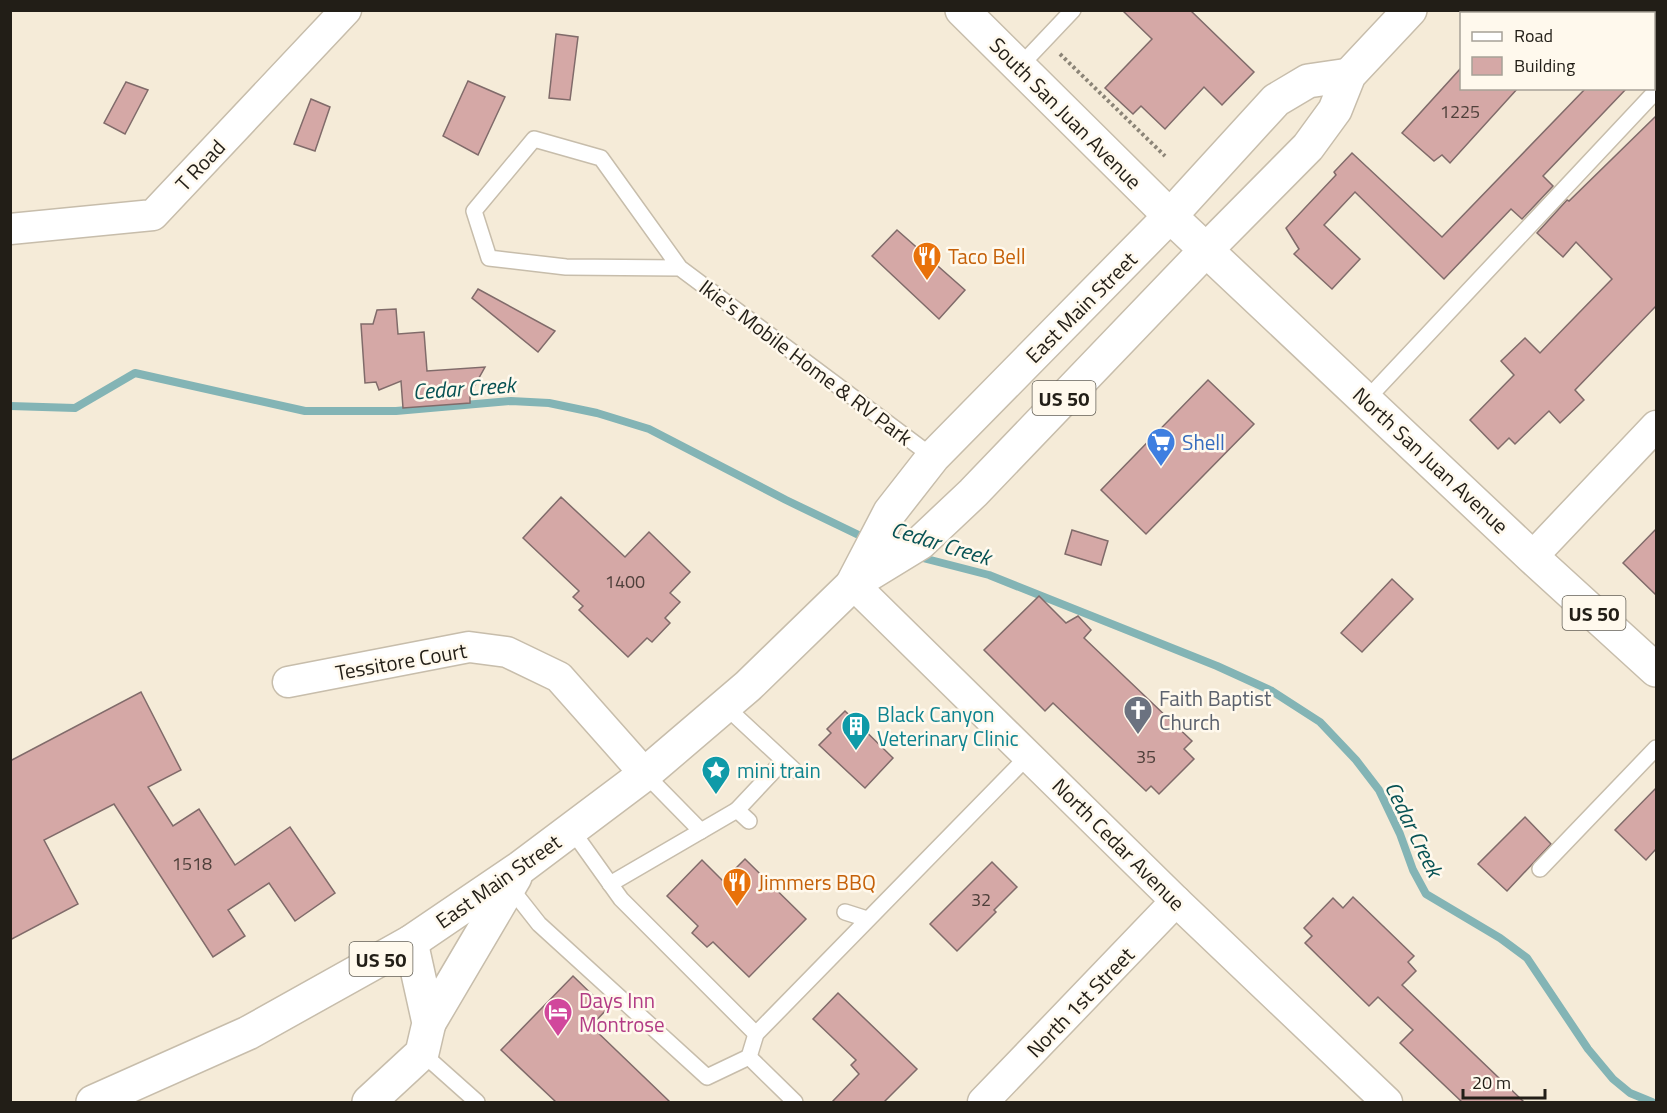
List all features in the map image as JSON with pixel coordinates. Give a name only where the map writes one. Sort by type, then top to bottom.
[{"type":"main road","name":"South San Juan Avenue","points":[[962,10],[1170,216]]},
{"type":"main road","name":"East Main Street","points":[[93,1102],[248,1033],[411,942],[515,877],[571,829],[645,774],[747,686],[853,584],[920,543],[973,493],[1308,147],[1335,110],[1348,75],[1410,10]]},
{"type":"main road","name":"East Main Street","points":[[853,584],[890,512],[933,457],[1170,216],[1276,100],[1308,81],[1348,75]]},
{"type":"main road","name":"US 50","points":[[1170,216],[1206,250]]},
{"type":"main road","name":"North San Juan Avenue","points":[[1206,250],[1656,670]]},
{"type":"main road","points":[[369,1102],[426,1038],[515,877]]},
{"type":"main road","points":[[411,942],[426,1038]]},
{"type":"street","name":"T Road","points":[[10,229],[153,215],[346,10]]},
{"type":"street","points":[[1532,556],[1656,426]]},
{"type":"street","name":"North Cedar Avenue","points":[[853,584],[1176,901],[1387,1102]]},
{"type":"street","name":"Tessitore Court","points":[[288,682],[469,647],[507,652],[559,677],[645,774]]},
{"type":"street","name":"North 1st Street","points":[[983,1102],[1176,901]]},
{"type":"lane","points":[[1019,67],[1073,10]]},
{"type":"lane","points":[[1367,399],[1656,91]]},
{"type":"lane","name":"Ikie's Mobile Home & RV Park","points":[[680,268],[566,267],[489,258],[474,212],[534,139],[601,158],[680,268],[933,457]]},
{"type":"lane","points":[[610,884],[701,831],[743,816],[789,766],[725,706]]},
{"type":"lane","points":[[1540,869],[1656,748]]},
{"type":"lane","points":[[515,877],[539,924],[707,1077],[749,1057],[756,1034],[1029,755]]},
{"type":"lane","points":[[645,774],[701,831]]},
{"type":"lane","points":[[571,829],[621,899],[756,1034]]},
{"type":"lane","points":[[889,876],[893,893]]},
{"type":"lane","points":[[846,912],[867,920]]},
{"type":"lane","points":[[426,1038],[477,1102]]},
{"type":"lane","points":[[749,1057],[795,1102]]},
{"type":"path","points":[[1058,53],[1165,156]]},
{"type":"building","points":[[1122,10],[1190,10],[1254,72],[1222,105],[1204,87],[1165,129],[1141,106],[1133,114],[1105,88],[1152,39]]},
{"type":"building","points":[[556,34],[578,37],[570,100],[549,98]]},
{"type":"building","points":[[1460,69],[1460,90],[1516,90],[1450,163],[1442,155],[1434,161],[1402,133]]},
{"type":"building","points":[[468,81],[505,97],[478,155],[443,136]]},
{"type":"building","points":[[126,82],[148,90],[125,134],[104,123]]},
{"type":"building","points":[[1584,90],[1625,90],[1543,176],[1553,186],[1522,219],[1511,209],[1444,279],[1355,192],[1324,225],[1360,259],[1332,289],[1294,254],[1299,249],[1286,228],[1336,175],[1334,172],[1352,153],[1442,237]]},
{"type":"building","points":[[311,99],[330,107],[315,151],[294,144]]},
{"type":"building","points":[[1656,116],[1656,306],[1575,390],[1584,400],[1560,423],[1549,411],[1515,444],[1509,438],[1498,449],[1470,420],[1514,375],[1501,361],[1525,338],[1540,353],[1612,279],[1576,242],[1563,257],[1537,233],[1567,200],[1569,201]]},
{"type":"building","name":"Taco Bell","points":[[897,230],[965,290],[939,319],[872,256]]},
{"type":"building","points":[[478,289],[555,331],[538,352],[472,298]]},
{"type":"building","points":[[396,309],[398,334],[424,332],[427,371],[485,367],[470,394],[470,403],[403,408],[401,381],[379,390],[376,382],[365,383],[361,324],[373,324],[377,310]]},
{"type":"building","points":[[1208,380],[1254,424],[1146,534],[1101,490]]},
{"type":"building","points":[[561,497],[625,557],[649,532],[690,572],[670,593],[680,602],[665,618],[670,623],[652,642],[647,638],[628,657],[579,610],[583,606],[573,597],[579,591],[523,538]]},
{"type":"building","points":[[1656,529],[1656,595],[1623,563]]},
{"type":"building","points":[[1072,530],[1108,541],[1101,565],[1065,554]]},
{"type":"building","points":[[1392,579],[1413,599],[1362,652],[1341,633]]},
{"type":"building","points":[[1039,596],[1066,623],[1078,616],[1091,630],[1084,638],[1192,741],[1184,749],[1194,759],[1159,794],[1151,786],[1146,791],[1053,703],[1045,711],[984,650]]},
{"type":"building","points":[[141,692],[181,770],[148,787],[173,826],[199,809],[235,865],[290,827],[335,893],[295,921],[269,883],[228,910],[245,936],[213,957],[114,804],[44,840],[78,904],[10,940],[10,761]]},
{"type":"building","name":"Black Canyon Veterinary Clinic","points":[[845,711],[893,758],[865,788],[819,745],[831,733],[827,729]]},
{"type":"building","points":[[1656,788],[1656,849],[1646,860],[1615,830]]},
{"type":"building","points":[[1525,817],[1551,844],[1507,891],[1478,864]]},
{"type":"building","name":"Jimmers BBQ","points":[[745,859],[806,919],[749,977],[713,942],[707,947],[692,933],[698,926],[667,896],[702,860],[723,881]]},
{"type":"building","points":[[992,862],[1017,887],[957,951],[930,924]]},
{"type":"building","points":[[1353,897],[1414,956],[1408,962],[1416,971],[1402,985],[1524,1102],[1462,1102],[1400,1043],[1413,1030],[1378,997],[1369,1006],[1305,943],[1312,936],[1304,928],[1333,898],[1343,908]]},
{"type":"building","name":"Days Inn Montrose","points":[[573,976],[607,1009],[591,1026],[670,1102],[556,1102],[501,1050]]},
{"type":"building","points":[[838,993],[917,1069],[884,1102],[832,1102],[859,1074],[851,1065],[856,1060],[813,1019]]},
{"type":"waterway","name":"Cedar Creek","points":[[10,406],[75,408],[135,373],[305,411],[396,411],[511,401],[549,403],[597,413],[649,429],[869,540]]},
{"type":"waterway","name":"Cedar Creek","points":[[915,556],[989,575],[1217,666],[1272,691],[1320,722],[1356,760],[1379,790],[1400,834],[1413,870],[1426,894],[1500,938],[1527,958],[1588,1049],[1613,1079],[1630,1093],[1652,1102]]},
{"type":"place","name":"Taco Bell","points":[[927,282]]},
{"type":"place","name":"Shell","points":[[1161,468]]},
{"type":"place","name":"Faith Baptist Church","points":[[1138,736]]},
{"type":"place","name":"Black Canyon Veterinary Clinic","points":[[856,752]]},
{"type":"place","name":"mini train","points":[[716,796]]},
{"type":"place","name":"Jimmers BBQ","points":[[737,908]]},
{"type":"place","name":"Days Inn Montrose","points":[[558,1038]]}]
